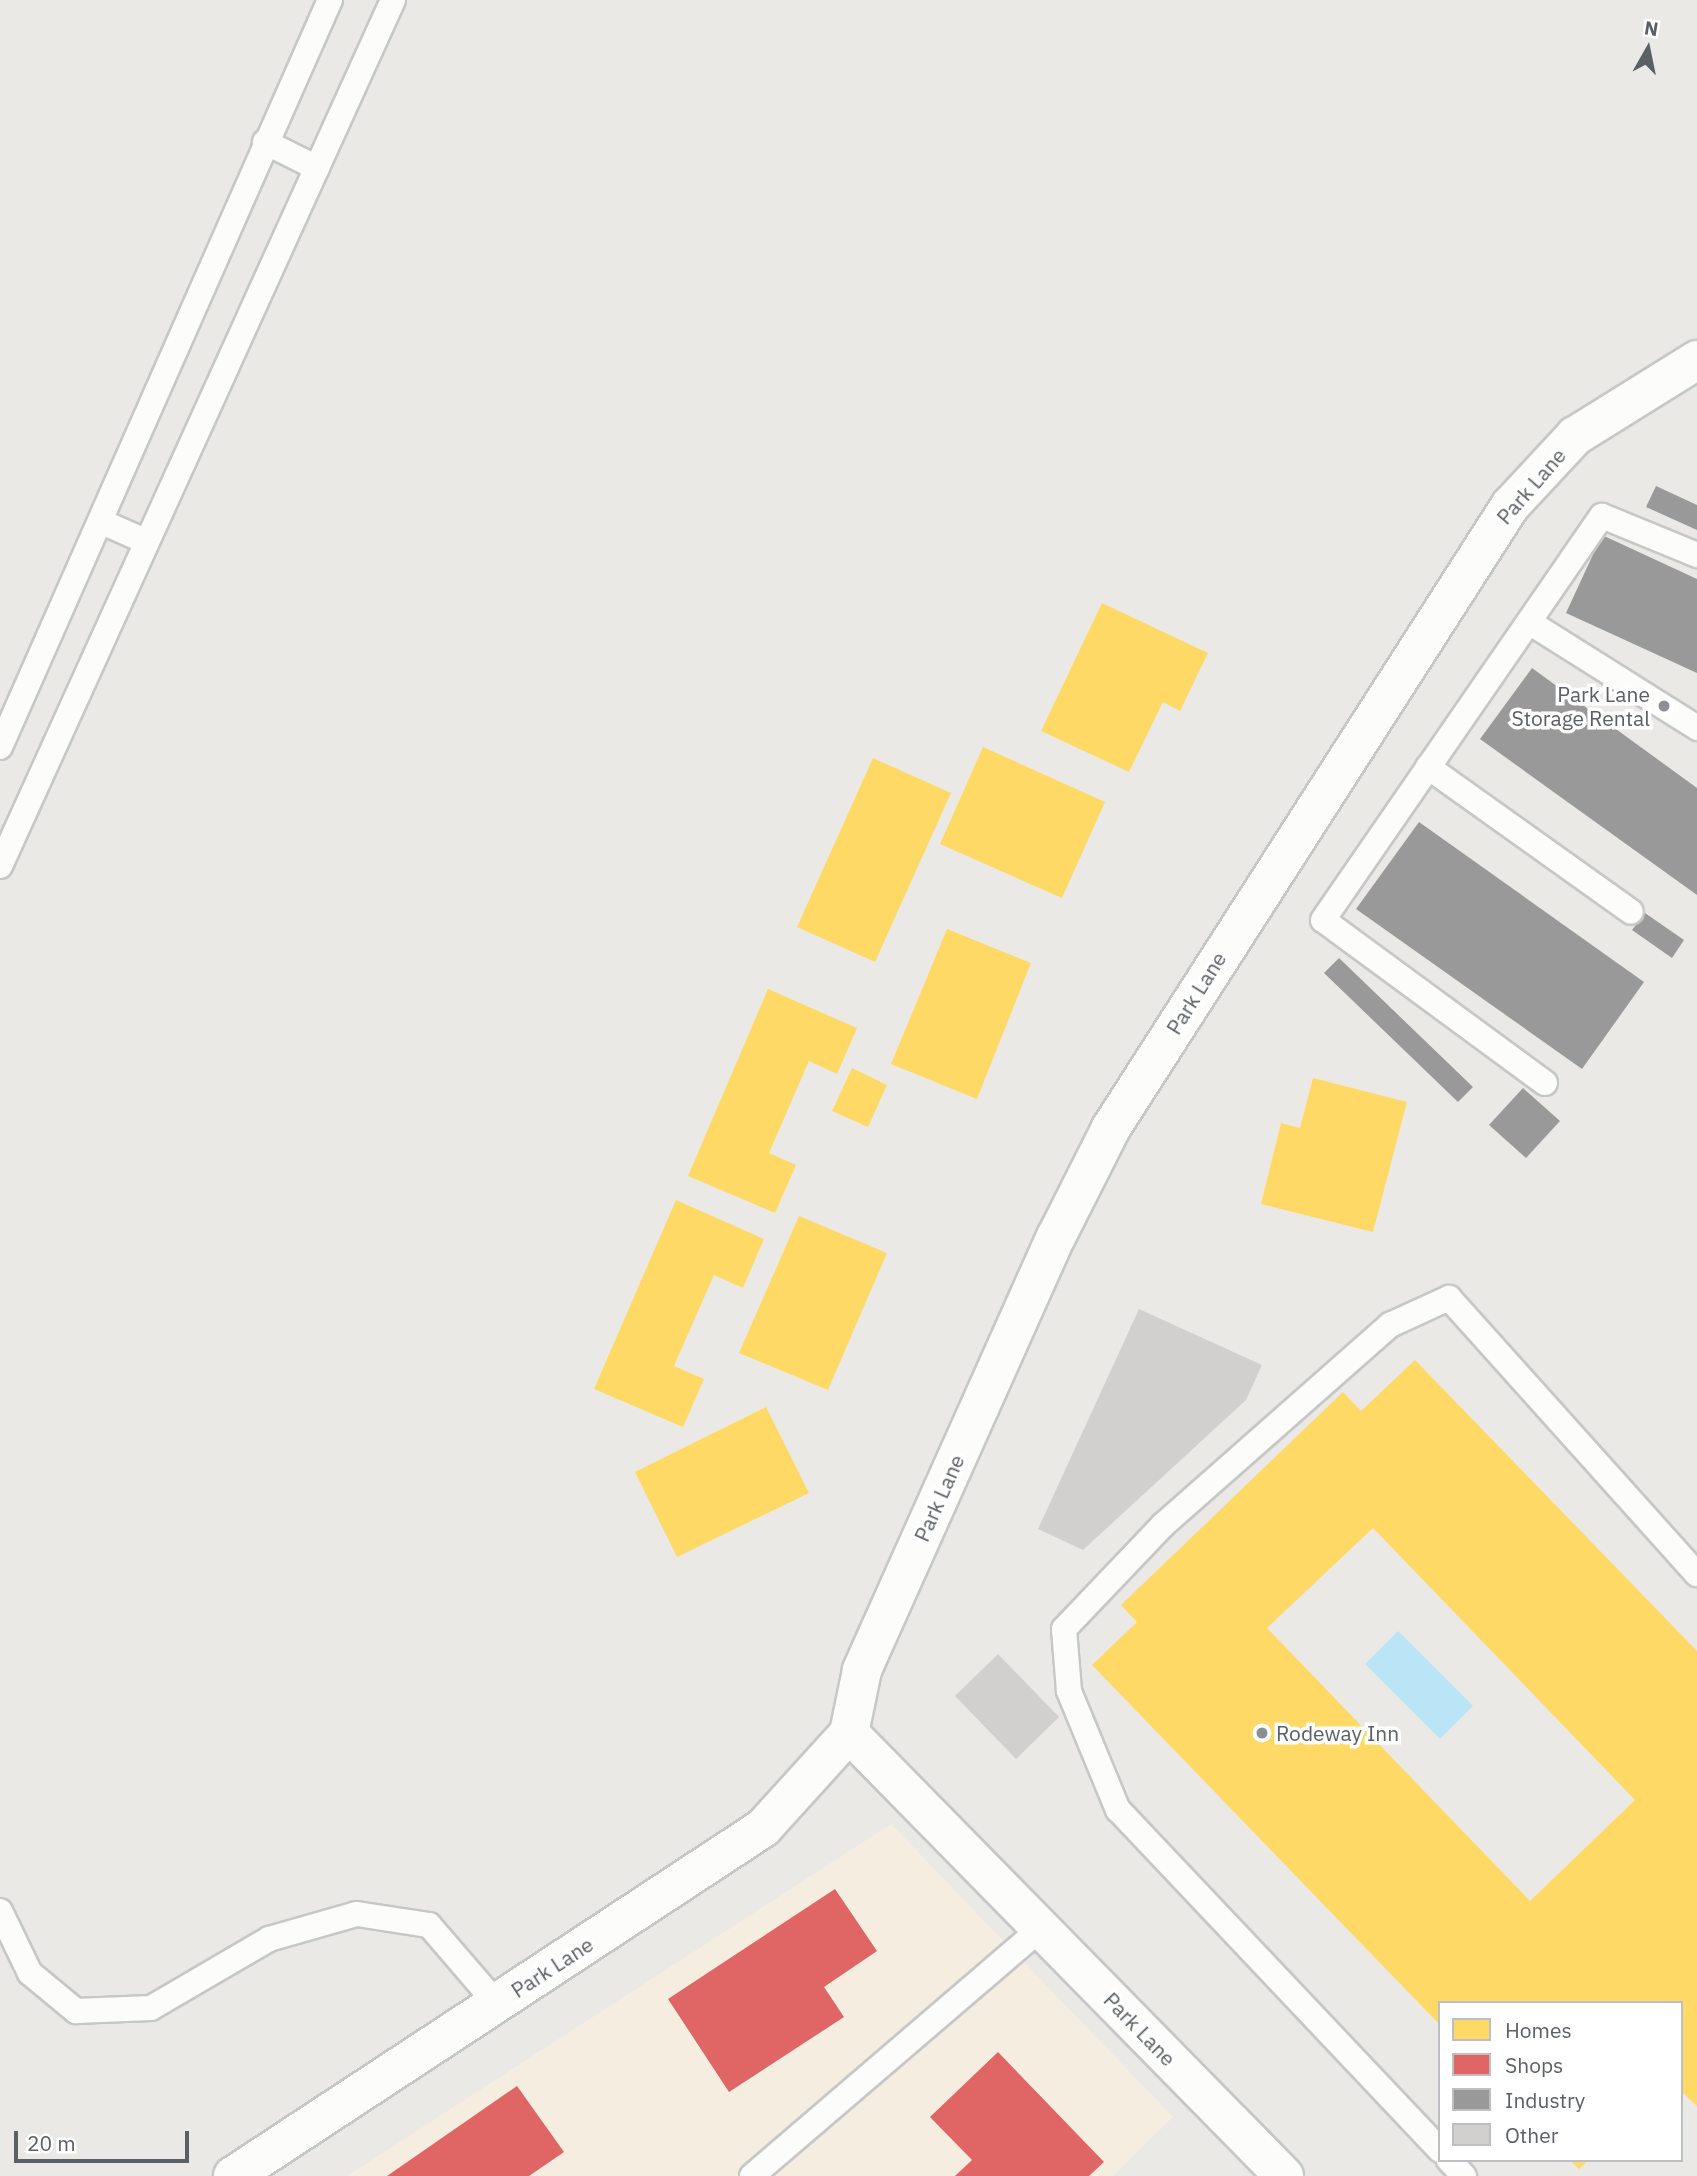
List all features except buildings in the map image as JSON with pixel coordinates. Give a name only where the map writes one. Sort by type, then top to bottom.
[{"type":"street","name":"Park Lane","points":[[233,2176],[763,1828],[849,1733],[862,1670],[1056,1237],[1111,1128],[1510,506],[1575,436],[1697,359]]},
{"type":"street","name":"Park Lane","points":[[849,1733],[1041,1928],[1268,2171]]},
{"type":"lane","points":[[0,747],[102,522],[265,142],[330,0]]},
{"type":"lane","points":[[0,866],[145,541],[393,0]]},
{"type":"lane","points":[[265,142],[317,168]]},
{"type":"lane","points":[[1545,1083],[1323,920],[1602,516],[1697,555]]},
{"type":"lane","points":[[102,522],[145,541]]},
{"type":"lane","points":[[1529,622],[1697,727]]},
{"type":"lane","points":[[1428,767],[1631,912]]},
{"type":"lane","points":[[1438,2148],[1118,1810],[1069,1691],[1064,1629],[1163,1525],[1390,1325],[1448,1298],[1697,1574]]},
{"type":"lane","points":[[0,1911],[30,1973],[76,2011],[151,2008],[270,1940],[357,1914],[429,1925],[496,2003]]},
{"type":"lane","points":[[752,2176],[1041,1928]]},
{"type":"lane","points":[[1451,2162],[1464,2176]]},
{"type":"shaded area","points":[[891,1824],[1173,2117],[1113,2176],[347,2176]]},
{"type":"water","points":[[1398,1631],[1473,1706],[1440,1739],[1365,1664]]},
{"type":"place","name":"Park Lane Storage Rental","points":[[1664,706]]},
{"type":"place","name":"Rodeway Inn","points":[[1262,1733]]}]
